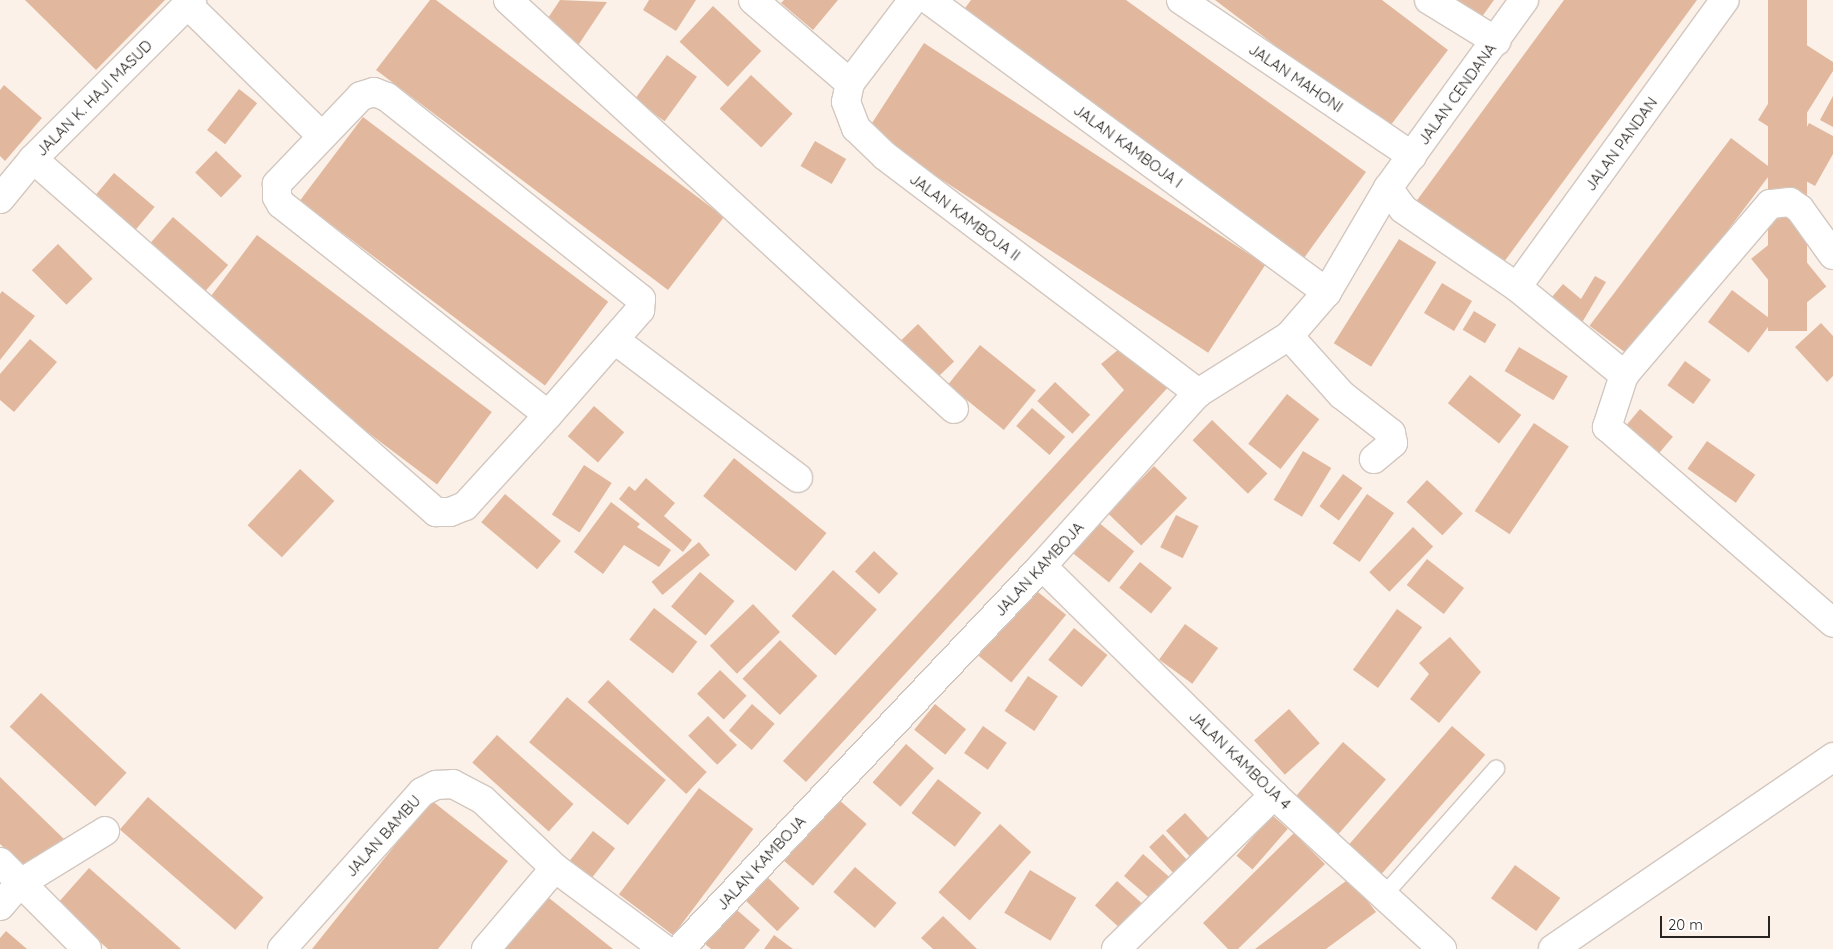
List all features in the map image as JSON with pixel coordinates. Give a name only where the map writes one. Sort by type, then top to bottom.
[{"type":"street","points":[[508,0],[954,409]]},
{"type":"street","points":[[753,0],[800,43],[850,83],[913,0]]},
{"type":"street","name":"JALAN KAMBOJA I","points":[[929,0],[1328,292]]},
{"type":"street","name":"JALAN MAHONI","points":[[1181,0],[1412,156]]},
{"type":"street","points":[[1429,0],[1496,41]]},
{"type":"street","name":"JALAN CENDANA","points":[[1388,188],[1524,0]]},
{"type":"street","name":"JALAN PANDAN","points":[[1517,287],[1725,0]]},
{"type":"street","points":[[189,2],[321,135]]},
{"type":"street","name":"JALAN K. HAJI MASUD","points":[[4,188],[189,2]]},
{"type":"street","name":"JALAN KAMBOJA II","points":[[850,83],[846,102],[856,128],[885,156],[1198,393]]},
{"type":"street","points":[[33,159],[436,512],[450,512],[465,506],[548,415],[640,310],[641,299],[387,97],[374,92],[361,96],[321,135],[277,184],[275,190],[281,204],[548,415]]},
{"type":"street","points":[[1388,188],[1403,209],[1517,287],[1624,375]]},
{"type":"street","name":"JALAN KAMBOJA","points":[[680,949],[1042,566],[1198,393],[1289,336],[1328,292],[1388,188]]},
{"type":"street","points":[[1833,255],[1800,209],[1790,202],[1770,204],[1624,375],[1608,430],[1833,623]]},
{"type":"street","points":[[1289,336],[1342,395],[1391,433],[1393,443],[1374,458]]},
{"type":"street","points":[[615,340],[798,478]]},
{"type":"street","name":"JALAN KAMBOJA 4","points":[[1042,566],[1274,795],[1442,949]]},
{"type":"street","points":[[1553,949],[1833,757]]},
{"type":"street","name":"JALAN BAMBU","points":[[282,949],[422,792],[436,785],[453,784],[483,800],[555,868],[664,949]]},
{"type":"street","points":[[1116,949],[1274,795]]},
{"type":"street","points":[[0,906],[19,884],[105,831]]},
{"type":"street","points":[[0,862],[19,884],[87,949]]},
{"type":"street","points":[[486,949],[555,868]]},
{"type":"lane","points":[[1384,895],[1496,769]]},
{"type":"building","points":[[25,0],[165,0],[96,70]]},
{"type":"building","points":[[430,0],[436,0],[724,217],[668,290],[376,70]]},
{"type":"building","points":[[560,0],[607,2],[577,47],[544,24]]},
{"type":"building","points":[[649,0],[696,0],[676,31],[643,10]]},
{"type":"building","points":[[784,0],[838,0],[813,30],[781,3]]},
{"type":"building","points":[[971,0],[1126,0],[1366,172],[1299,265],[957,19]]},
{"type":"building","points":[[1215,0],[1382,0],[1448,50],[1387,130]]},
{"type":"building","points":[[1440,0],[1494,0],[1476,25]]},
{"type":"building","points":[[1564,0],[1697,0],[1501,266],[1415,203]]},
{"type":"building","points":[[1768,0],[1807,0],[1807,331],[1768,331]]},
{"type":"building","points":[[713,6],[761,51],[728,87],[680,42]]},
{"type":"building","points":[[924,43],[1265,265],[1208,353],[867,131]]},
{"type":"building","points":[[1805,44],[1833,62],[1833,71],[1790,140],[1758,120]]},
{"type":"building","points":[[667,55],[697,77],[665,121],[635,99]]},
{"type":"building","points":[[751,75],[793,114],[761,148],[720,109]]},
{"type":"building","points":[[4,85],[42,118],[5,161],[0,156],[0,90]]},
{"type":"building","points":[[239,89],[257,103],[225,144],[207,130]]},
{"type":"building","points":[[1833,96],[1833,127],[1820,120]]},
{"type":"building","points":[[363,117],[608,302],[545,386],[300,201]]},
{"type":"building","points":[[1809,123],[1833,136],[1833,154],[1815,186],[1784,169]]},
{"type":"building","points":[[1731,138],[1773,170],[1632,358],[1590,326]]},
{"type":"building","points":[[815,141],[846,159],[832,184],[800,166]]},
{"type":"building","points":[[216,151],[242,176],[221,198],[195,173]]},
{"type":"building","points":[[114,173],[155,207],[129,238],[88,204]]},
{"type":"building","points":[[173,217],[228,265],[198,300],[143,252]]},
{"type":"building","points":[[1783,233],[1826,287],[1795,312],[1751,259]]},
{"type":"building","points":[[257,235],[492,412],[437,485],[202,308]]},
{"type":"building","points":[[1399,239],[1436,262],[1371,367],[1334,343]]},
{"type":"building","points":[[58,244],[93,279],[66,305],[32,270]]},
{"type":"building","points":[[1595,276],[1606,282],[1580,326],[1545,305],[1563,284],[1581,299]]},
{"type":"building","points":[[1442,283],[1472,301],[1454,331],[1424,313]]},
{"type":"building","points":[[1732,290],[1773,321],[1749,353],[1708,322]]},
{"type":"building","points":[[2,291],[35,316],[0,360],[0,294]]},
{"type":"building","points":[[1474,311],[1496,324],[1485,343],[1463,330]]},
{"type":"building","points":[[1821,323],[1833,336],[1833,376],[1827,382],[1795,347]]},
{"type":"building","points":[[918,324],[954,361],[930,384],[894,347]]},
{"type":"building","points":[[30,339],[57,362],[14,412],[0,400],[0,374]]},
{"type":"building","points":[[1125,344],[1171,384],[806,782],[783,761],[1124,390],[1101,364]]},
{"type":"building","points":[[980,345],[1036,390],[1004,430],[948,385]]},
{"type":"building","points":[[1519,347],[1568,376],[1553,400],[1505,371]]},
{"type":"building","points":[[1685,361],[1711,380],[1693,404],[1667,385]]},
{"type":"building","points":[[1470,375],[1521,415],[1499,443],[1448,403]]},
{"type":"building","points":[[1055,382],[1090,415],[1072,434],[1037,401]]},
{"type":"building","points":[[1287,394],[1319,419],[1281,469],[1248,444]]},
{"type":"building","points":[[594,406],[624,432],[598,462],[568,436]]},
{"type":"building","points":[[1032,408],[1065,437],[1049,455],[1016,426]]},
{"type":"building","points":[[1640,409],[1673,437],[1657,456],[1624,428]]},
{"type":"building","points":[[1212,420],[1267,473],[1248,494],[1193,440]]},
{"type":"building","points":[[1534,423],[1569,446],[1510,534],[1475,511]]},
{"type":"building","points":[[1707,441],[1755,475],[1736,503],[1687,469]]},
{"type":"building","points":[[1303,451],[1331,468],[1302,517],[1274,500]]},
{"type":"building","points":[[734,458],[826,533],[796,571],[703,496]]},
{"type":"building","points":[[584,465],[612,483],[580,532],[552,514]]},
{"type":"building","points":[[1154,466],[1187,498],[1141,545],[1108,513]]},
{"type":"building","points":[[300,469],[334,501],[282,557],[247,525]]},
{"type":"building","points":[[1343,474],[1362,488],[1339,520],[1319,506]]},
{"type":"building","points":[[646,478],[675,503],[664,516],[692,540],[683,552],[619,499],[629,486],[635,491]]},
{"type":"building","points":[[1427,480],[1463,513],[1442,535],[1407,502]]},
{"type":"building","points":[[505,494],[561,541],[537,569],[481,522]]},
{"type":"building","points":[[1367,494],[1394,513],[1360,562],[1333,543]]},
{"type":"building","points":[[611,502],[640,524],[637,527],[671,550],[659,567],[624,545],[603,574],[574,552]]},
{"type":"building","points":[[1176,515],[1198,526],[1183,558],[1160,547]]},
{"type":"building","points":[[1093,518],[1134,551],[1109,582],[1068,549]]},
{"type":"building","points":[[1413,527],[1433,546],[1389,592],[1369,572]]},
{"type":"building","points":[[699,542],[710,555],[662,595],[652,582]]},
{"type":"building","points":[[874,551],[898,574],[879,594],[855,571]]},
{"type":"building","points":[[1427,559],[1464,588],[1444,614],[1407,585]]},
{"type":"building","points":[[1140,562],[1172,588],[1151,613],[1119,588]]},
{"type":"building","points":[[833,570],[877,609],[835,656],[792,616]]},
{"type":"building","points":[[700,572],[734,601],[706,635],[671,606]]},
{"type":"building","points":[[1028,584],[1066,615],[1011,682],[973,652]]},
{"type":"building","points":[[753,604],[780,632],[737,674],[710,646]]},
{"type":"building","points":[[654,608],[697,642],[673,673],[629,640]]},
{"type":"building","points":[[1397,609],[1422,627],[1378,688],[1353,670]]},
{"type":"building","points":[[1185,624],[1218,648],[1192,684],[1159,660]]},
{"type":"building","points":[[1074,628],[1107,655],[1082,687],[1048,660]]},
{"type":"building","points":[[1450,637],[1481,672],[1439,723],[1410,699],[1429,674],[1419,663]]},
{"type":"building","points":[[780,640],[817,676],[780,715],[742,679]]},
{"type":"building","points":[[720,670],[747,696],[724,719],[697,694]]},
{"type":"building","points":[[1028,676],[1058,696],[1034,731],[1005,711]]},
{"type":"building","points":[[608,680],[707,772],[686,794],[588,702]]},
{"type":"building","points":[[41,693],[127,773],[95,806],[10,727]]},
{"type":"building","points":[[567,697],[666,780],[628,825],[529,742]]},
{"type":"building","points":[[752,704],[775,724],[752,750],[729,730]]},
{"type":"building","points":[[935,704],[966,729],[945,755],[914,730]]},
{"type":"building","points":[[1289,709],[1320,743],[1285,775],[1254,740]]},
{"type":"building","points":[[708,716],[737,745],[717,765],[688,736]]},
{"type":"building","points":[[983,726],[1007,743],[988,770],[964,753]]},
{"type":"building","points":[[1452,726],[1485,755],[1380,876],[1347,847]]},
{"type":"building","points":[[497,735],[574,804],[549,831],[472,762]]},
{"type":"building","points":[[1343,742],[1386,779],[1332,842],[1289,805]]},
{"type":"building","points":[[906,744],[934,768],[900,807],[873,782]]},
{"type":"building","points":[[0,777],[66,841],[32,875],[0,844]]},
{"type":"building","points":[[938,779],[981,813],[955,847],[912,813]]},
{"type":"building","points":[[699,788],[753,829],[673,935],[619,894]]},
{"type":"building","points":[[148,797],[263,897],[235,930],[120,829]]},
{"type":"building","points":[[838,799],[867,824],[813,886],[784,861]]},
{"type":"building","points":[[431,800],[508,861],[438,949],[312,949]]},
{"type":"building","points":[[1185,813],[1216,846],[1197,864],[1166,831]]},
{"type":"building","points":[[1272,815],[1288,829],[1252,870],[1237,856]]},
{"type":"building","points":[[1000,824],[1031,852],[970,920],[938,892]]},
{"type":"building","points":[[593,831],[615,848],[586,886],[563,869]]},
{"type":"building","points":[[1294,833],[1325,864],[1238,949],[1228,949],[1203,923]]},
{"type":"building","points":[[1163,834],[1193,866],[1179,879],[1149,847]]},
{"type":"building","points":[[1143,854],[1175,882],[1156,904],[1124,876]]},
{"type":"building","points":[[1515,865],[1560,898],[1536,931],[1491,898]]},
{"type":"building","points":[[855,867],[897,903],[875,928],[833,892]]},
{"type":"building","points":[[89,868],[181,949],[108,949],[57,904]]},
{"type":"building","points":[[760,870],[800,908],[777,931],[738,893]]},
{"type":"building","points":[[1030,870],[1076,898],[1051,941],[1004,913]]},
{"type":"building","points":[[1350,878],[1376,912],[1326,949],[1255,949]]},
{"type":"building","points":[[1117,881],[1150,911],[1128,936],[1095,906]]},
{"type":"building","points":[[539,890],[613,949],[492,949]]},
{"type":"building","points":[[730,904],[760,930],[744,949],[711,949],[699,939]]},
{"type":"building","points":[[943,916],[977,949],[933,949],[921,938]]},
{"type":"building","points":[[6,931],[27,949],[0,949],[0,938]]},
{"type":"building","points":[[774,935],[793,949],[764,949]]}]
